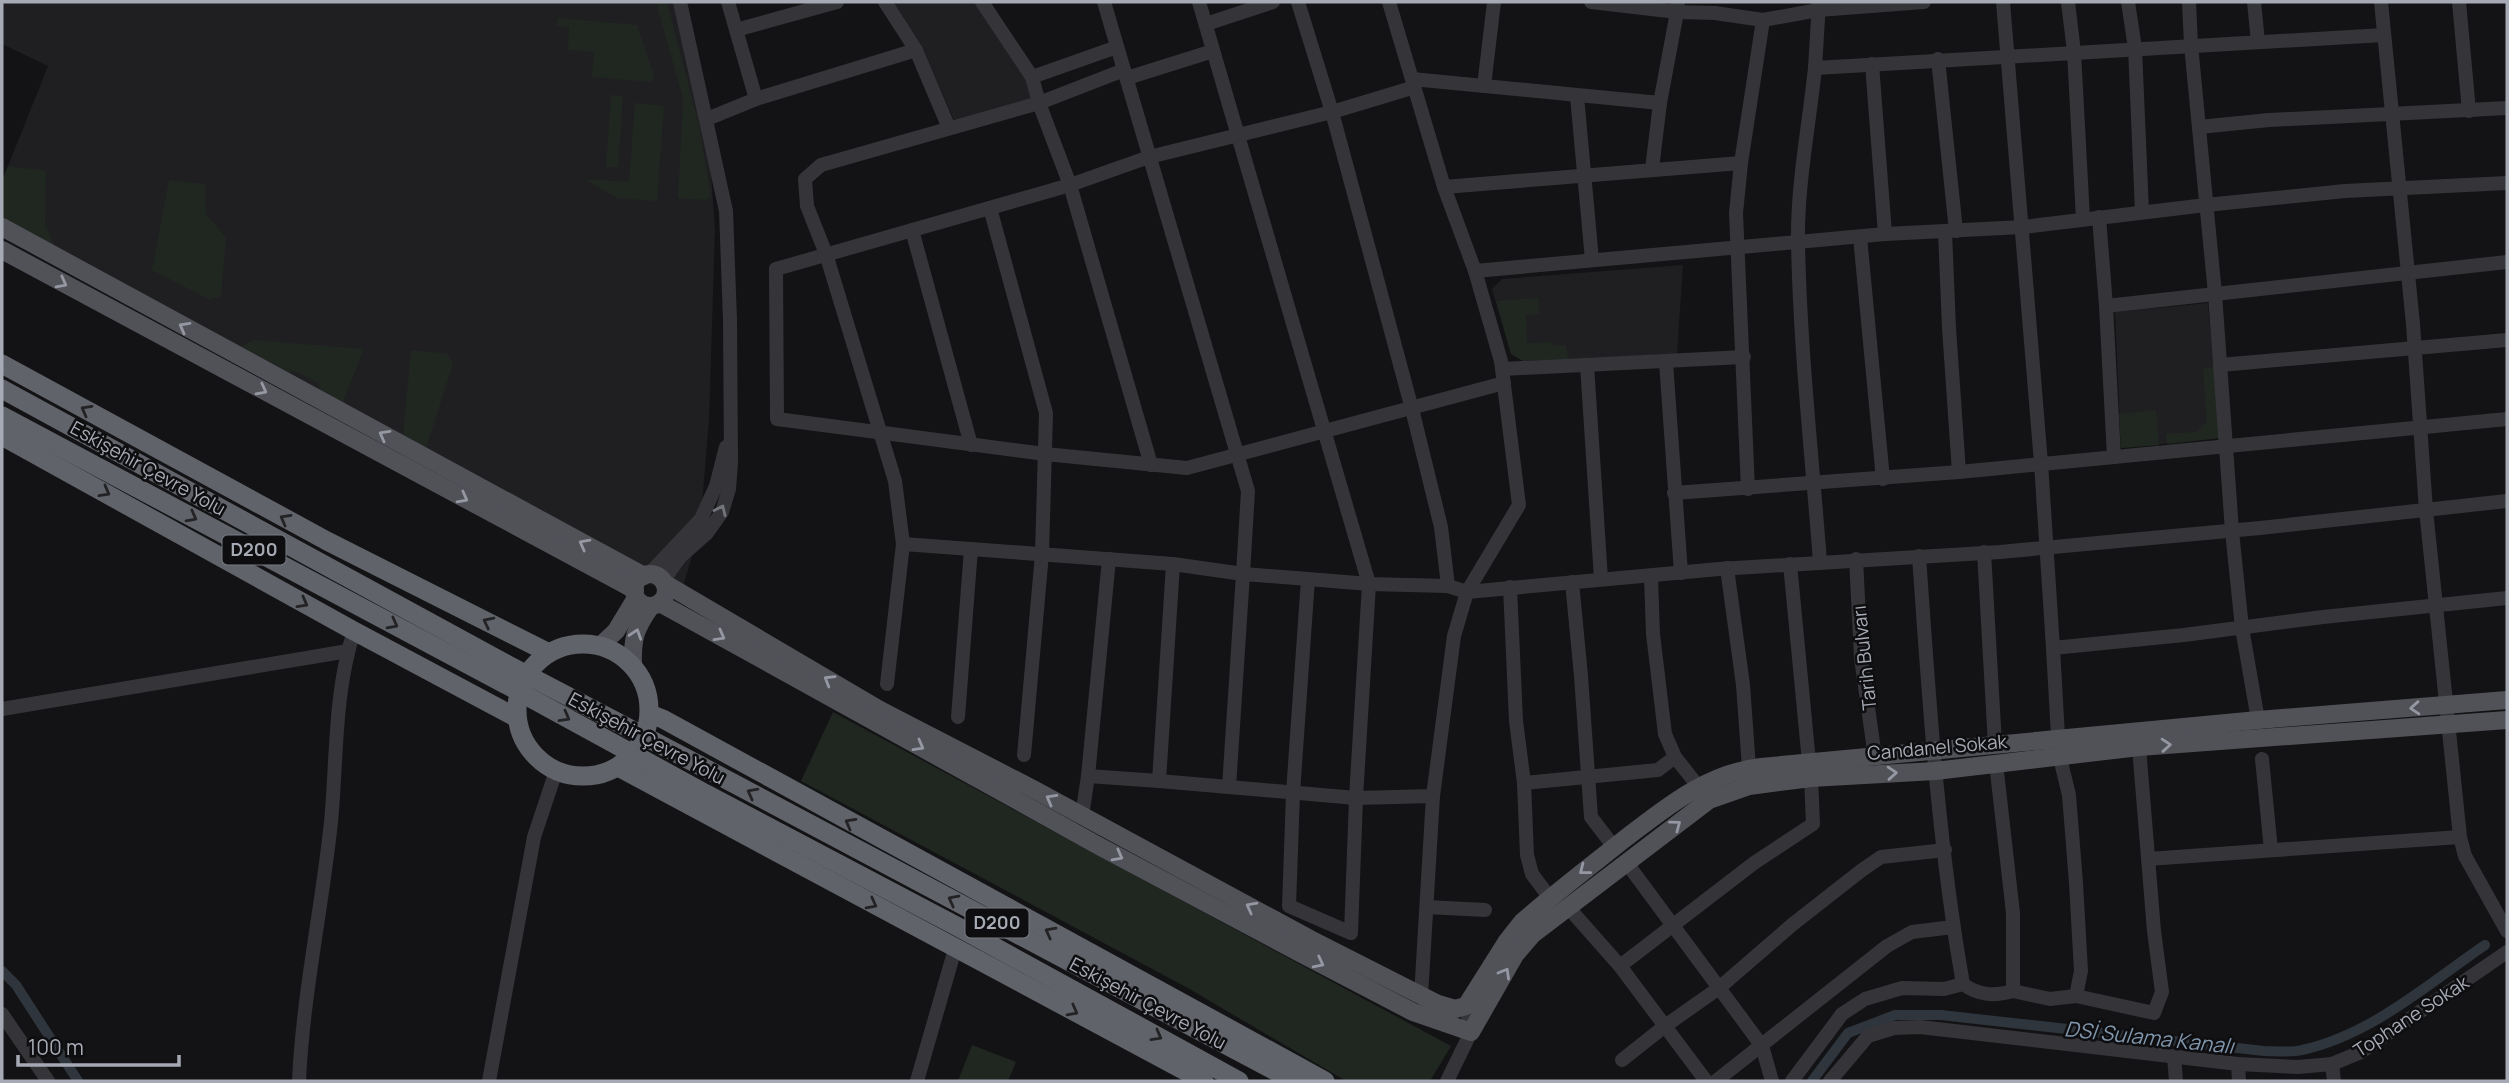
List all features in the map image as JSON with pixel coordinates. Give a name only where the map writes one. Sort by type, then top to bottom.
[{"type":"highway","points":[[2,364],[327,541],[549,653]]},
{"type":"highway","name":"Eskişehir Çevre Yolu","points":[[2,389],[506,664],[1294,1081]]},
{"type":"highway","name":"Eskişehir Çevre Yolu","points":[[2,416],[960,928],[1240,1081]]},
{"type":"highway","points":[[2,436],[517,718]]},
{"type":"highway","points":[[565,646],[600,646],[618,654],[633,666],[645,689],[650,714],[645,735],[634,754],[618,767],[598,775],[576,777],[556,771],[537,759],[523,740],[517,718],[517,699],[523,681],[534,665],[549,653],[565,646]]},
{"type":"highway","points":[[650,714],[1325,1081]]},
{"type":"highway","points":[[618,767],[1204,1081]]},
{"type":"main road","points":[[2,228],[650,589],[1101,847],[1413,1012],[1471,1032]]},
{"type":"main road","points":[[2,250],[1422,996],[1455,1009],[1466,1006],[1522,922],[1669,805],[1698,786],[1720,776],[1749,768],[1810,770],[1875,757],[1933,751],[1996,754],[2258,720],[2507,700]]},
{"type":"main road","points":[[600,646],[616,631],[650,589]]},
{"type":"main road","points":[[633,666],[632,643],[650,589]]},
{"type":"main road","points":[[2059,747],[2139,747],[2507,720]]},
{"type":"main road","name":"Candanel Sokak","points":[[1471,1032],[1515,955],[1533,934],[1709,800],[1810,770],[1935,771],[1996,754]]},
{"type":"street","points":[[650,589],[701,519],[716,486],[729,407],[730,320],[726,211],[680,2]]},
{"type":"street","points":[[728,2],[756,99]]},
{"type":"street","points":[[736,30],[837,2]]},
{"type":"street","points":[[885,2],[916,50],[949,128]]},
{"type":"street","points":[[982,2],[1032,77],[1038,103],[1070,185],[1151,465]]},
{"type":"street","points":[[1104,2],[1248,491],[1229,787]]},
{"type":"street","points":[[1199,2],[1368,584],[1351,933],[1289,906],[1293,793],[1308,579]]},
{"type":"street","points":[[1206,24],[1273,2]]},
{"type":"street","points":[[1298,2],[1332,112],[1412,409],[1441,527],[1448,586]]},
{"type":"street","points":[[1389,2],[1444,187],[1475,271],[1503,376],[1519,505],[1467,592],[1454,636],[1433,796],[1422,996]]},
{"type":"street","points":[[1484,86],[1494,2]]},
{"type":"street","points":[[1591,2],[1740,9],[1763,20],[1819,6],[1924,2]]},
{"type":"street","points":[[2003,2],[2041,463],[2059,747],[2069,795],[2076,883],[2081,971],[2076,996]]},
{"type":"street","points":[[2068,2],[2074,52],[2083,219]]},
{"type":"street","points":[[2129,2],[2135,48],[2143,212]]},
{"type":"street","points":[[2189,2],[2215,295],[2232,531],[2242,628],[2258,720]]},
{"type":"street","points":[[2254,2],[2258,42]]},
{"type":"street","points":[[2381,2],[2415,349],[2426,510],[2460,837],[2465,856],[2507,930]]},
{"type":"street","points":[[2459,2],[2469,111]]},
{"type":"street","points":[[1819,6],[1798,242],[1820,562]]},
{"type":"street","points":[[1652,169],[1660,103],[1678,7]]},
{"type":"street","points":[[1748,489],[1736,213],[1763,20]]},
{"type":"street","points":[[1815,68],[2384,35]]},
{"type":"street","points":[[1032,77],[1117,47]]},
{"type":"street","points":[[707,119],[756,99],[916,50]]},
{"type":"street","points":[[887,684],[902,544],[895,481],[826,254],[807,206],[805,179],[821,165],[1038,103],[1125,74],[1213,51]]},
{"type":"street","points":[[1938,60],[1951,231],[1949,328],[1959,472]]},
{"type":"street","points":[[1872,64],[1885,234]]},
{"type":"street","points":[[1660,103],[1484,86],[1413,83],[1332,112],[1149,158],[1070,185],[776,268],[777,419],[1045,454],[1187,468],[1412,409],[1503,376],[1587,365],[1744,357]]},
{"type":"street","points":[[1577,96],[1592,260]]},
{"type":"street","points":[[2199,127],[2391,113],[2507,108]]},
{"type":"street","points":[[1444,187],[1741,163]]},
{"type":"street","points":[[1475,271],[1885,234],[2023,227],[2206,205],[2399,188],[2507,183]]},
{"type":"street","points":[[990,208],[1046,413],[1042,554],[1024,755]]},
{"type":"street","points":[[2099,217],[2113,457]]},
{"type":"street","points":[[912,230],[971,445]]},
{"type":"street","points":[[1860,237],[1883,479]]},
{"type":"street","points":[[2106,306],[2507,262]]},
{"type":"street","points":[[2220,365],[2507,340]]},
{"type":"street","points":[[1666,362],[1681,573]]},
{"type":"street","points":[[1587,365],[1601,579]]},
{"type":"street","points":[[1674,494],[1883,479],[2507,419]]},
{"type":"street","points":[[902,544],[1173,564],[1243,574],[1368,584],[1448,586],[1467,592],[1727,568],[1984,552],[2232,531],[2507,501]]},
{"type":"street","points":[[958,717],[971,549]]},
{"type":"street","points":[[1984,552],[1996,754],[2013,913],[2013,991]]},
{"type":"street","points":[[1919,556],[1935,771],[1953,927],[1963,984],[1970,989],[1994,996],[2013,991],[2050,999],[2076,996],[2154,1013],[2162,992],[2139,747]]},
{"type":"street","points":[[1082,816],[1109,559]]},
{"type":"street","name":"Tarih Bulvarı","points":[[1856,559],[1861,658],[1875,757]]},
{"type":"street","points":[[1159,781],[1173,564]]},
{"type":"street","points":[[1620,966],[1754,863],[1813,824],[1790,564]]},
{"type":"street","points":[[1727,568],[1743,685],[1749,768]]},
{"type":"street","points":[[1651,576],[1653,634],[1665,734],[1675,757],[1698,786]]},
{"type":"street","points":[[1572,582],[1591,817],[1614,847]]},
{"type":"street","points":[[1510,587],[1516,720],[1524,783],[1527,855],[1532,874],[1550,898]]},
{"type":"street","points":[[2053,648],[2507,598]]},
{"type":"street","points":[[299,1081],[301,1044],[331,822],[340,697],[354,631]]},
{"type":"street","points":[[2,709],[348,651]]},
{"type":"street","points":[[1524,783],[1658,770],[1675,757]]},
{"type":"street","points":[[2262,759],[2271,850]]},
{"type":"street","points":[[489,1081],[534,837],[556,771]]},
{"type":"street","points":[[1088,776],[1356,798],[1433,796]]},
{"type":"street","points":[[2148,859],[2460,837]]},
{"type":"street","points":[[1622,1060],[1719,988],[1793,924],[1881,857],[1945,850]]},
{"type":"street","points":[[1626,862],[1762,1046],[1772,1081]]},
{"type":"street","points":[[1567,906],[1620,966],[1706,1081]]},
{"type":"street","points":[[1427,907],[1485,910]]},
{"type":"street","points":[[1716,1081],[1887,946],[1912,932],[1953,927]]},
{"type":"street","points":[[917,1081],[955,949]]},
{"type":"street","name":"Tophane Sokak","points":[[1830,1081],[1868,1036],[1894,1028],[1920,1027],[2238,1064],[2298,1067],[2332,1063],[2361,1052],[2507,952]]},
{"type":"street","points":[[1792,1081],[1842,1014],[1865,999],[1902,988],[1944,989],[1963,984]]},
{"type":"street","points":[[1466,1006],[1471,1032]]},
{"type":"street","points":[[2,1014],[48,1081]]},
{"type":"street","name":"Candanel Sokak","points":[[1447,1081],[1471,1032]]},
{"type":"street","points":[[2174,1056],[2176,1081]]},
{"type":"street","points":[[2332,1063],[2334,1081]]},
{"type":"street","points":[[2238,1064],[2239,1081]]},
{"type":"shaded area","points":[[2,2],[675,2],[707,118],[715,229],[709,419],[700,529],[679,600],[2,218],[2,181],[48,66],[2,44]]},
{"type":"shaded area","points":[[656,2],[667,2],[699,125],[711,197],[706,200],[678,198],[683,99]]},
{"type":"shaded area","points":[[892,2],[976,2],[1025,78],[1032,98],[954,120],[922,46]]},
{"type":"shaded area","points":[[558,18],[637,25],[655,78],[651,82],[592,77],[594,52],[568,50],[569,27],[557,26]]},
{"type":"shaded area","points":[[611,95],[623,96],[618,167],[606,167]]},
{"type":"shaded area","points":[[635,103],[664,106],[657,201],[617,198],[584,179],[629,182]]},
{"type":"shaded area","points":[[8,166],[46,171],[45,223],[55,248],[2,218],[2,181]]},
{"type":"shaded area","points":[[169,180],[205,184],[206,214],[226,238],[221,296],[210,300],[152,270]]},
{"type":"shaded area","points":[[1683,265],[1677,354],[1523,361],[1511,354],[1492,289],[1502,279]]},
{"type":"shaded area","points":[[1538,298],[1539,314],[1526,315],[1527,343],[1553,342],[1553,346],[1566,345],[1568,359],[1523,361],[1511,354],[1496,301]]},
{"type":"shaded area","points":[[2208,303],[2220,438],[2121,448],[2115,312]]},
{"type":"shaded area","points":[[253,340],[364,349],[343,402],[321,391],[318,383],[295,371],[288,372],[241,346]]},
{"type":"shaded area","points":[[411,350],[447,354],[453,364],[426,448],[403,437]]},
{"type":"shaded area","points":[[2214,367],[2220,438],[2167,444],[2166,434],[2197,432],[2207,421],[2203,368]]},
{"type":"shaded area","points":[[2156,410],[2159,445],[2121,448],[2119,414]]},
{"type":"shaded area","points":[[833,712],[1451,1046],[1430,1081],[1346,1081],[1186,987],[801,781]]},
{"type":"shaded area","points":[[972,1045],[1016,1062],[1008,1081],[958,1081]]},
{"type":"waterway","name":"DSİ Sulama Kanalı","points":[[1812,1081],[1848,1033],[1895,1015],[1941,1015],[2264,1051],[2302,1050],[2352,1033],[2375,1020],[2485,945]]},
{"type":"waterway","points":[[2,971],[16,985],[78,1081]]}]
